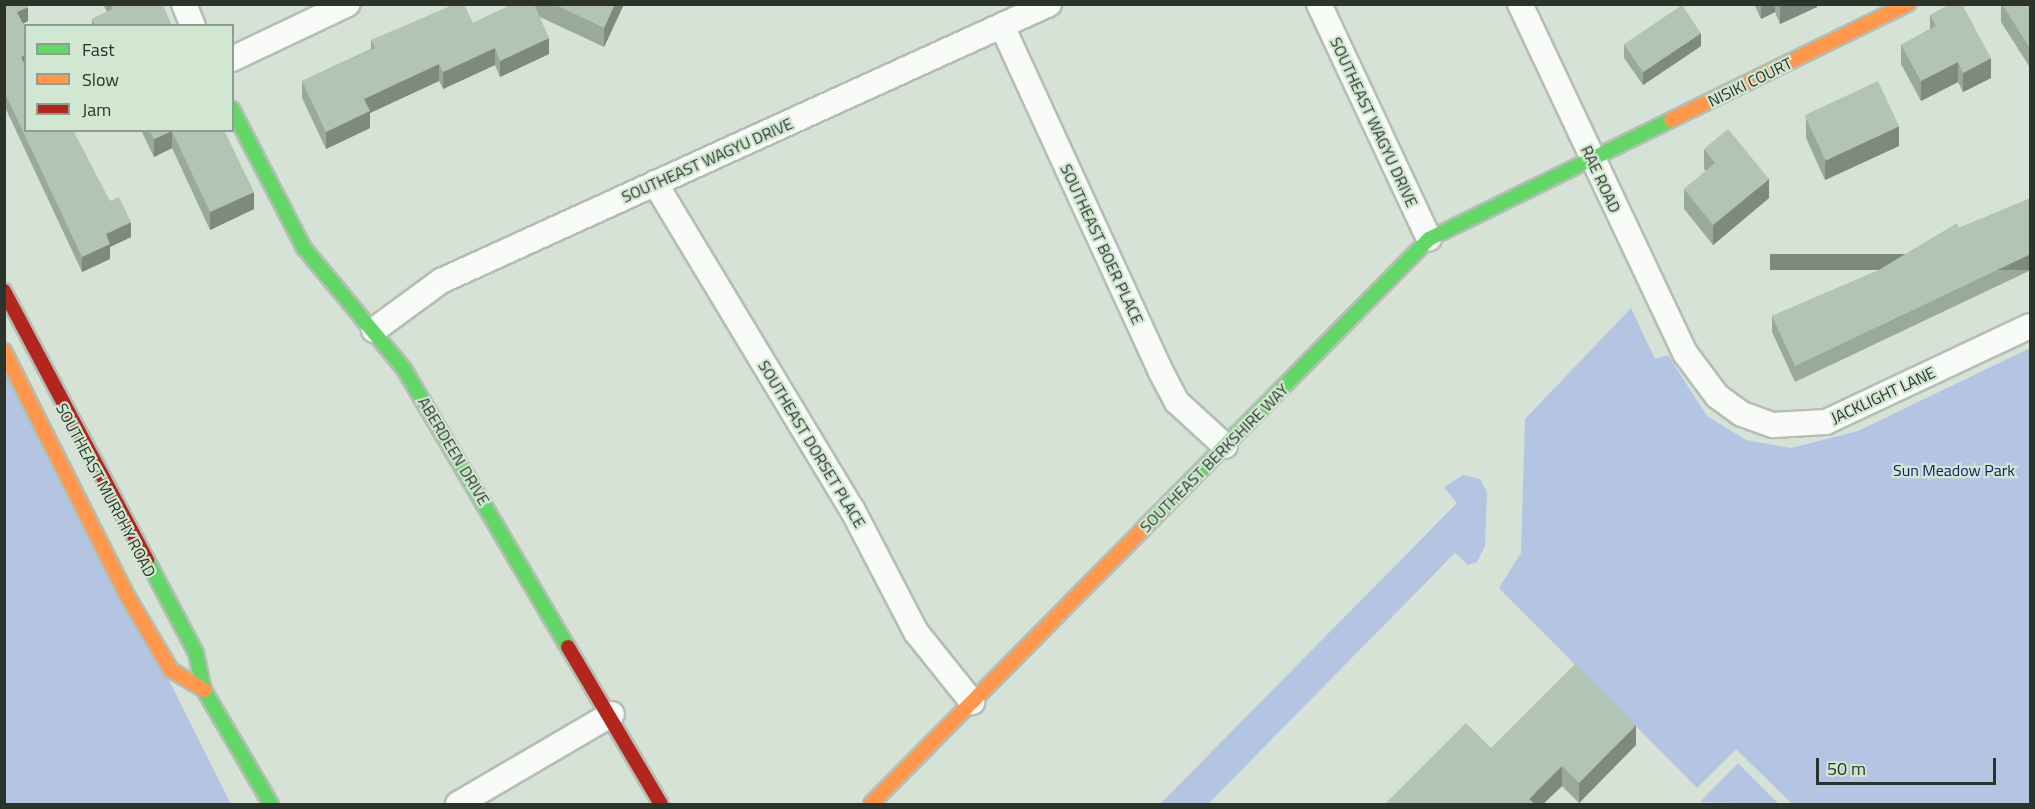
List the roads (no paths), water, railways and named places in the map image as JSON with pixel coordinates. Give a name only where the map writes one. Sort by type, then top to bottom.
[{"type":"street","points":[[184,4],[193,24]]},
{"type":"street","points":[[234,58],[348,4]]},
{"type":"street","name":"SOUTHEAST WAGYU DRIVE","points":[[374,330],[441,281],[1049,4]]},
{"type":"street","name":"SOUTHEAST WAGYU DRIVE","points":[[1319,4],[1429,239]]},
{"type":"street","name":"RAE ROAD","points":[[1520,4],[1685,353]]},
{"type":"street","name":"NISIKI COURT","points":[[1592,159],[1908,4]]},
{"type":"street","name":"SOUTHEAST BOER PLACE","points":[[1002,26],[1161,372],[1177,402],[1225,446]]},
{"type":"street","name":"ABERDEEN DRIVE","points":[[234,113],[304,248],[374,330],[443,431],[612,714],[661,804]]},
{"type":"street","name":"SOUTHEAST BERKSHIRE WAY","points":[[871,804],[1429,239],[1592,159]]},
{"type":"street","name":"SOUTHEAST DORSET PLACE","points":[[655,183],[852,509],[916,632],[972,702]]},
{"type":"street","name":"SOUTHEAST MURPHY ROAD","points":[[4,291],[196,653],[204,690],[271,804]]},
{"type":"street","name":"JACKLIGHT LANE","points":[[1685,353],[1717,396],[1742,414],[1798,427],[1845,414],[2031,326]]},
{"type":"street","name":"SOUTHEAST MURPHY ROAD","points":[[4,351],[124,592],[171,670],[204,690]]},
{"type":"street","points":[[458,804],[612,714]]},
{"type":"park label","name":"Sun Meadow Park","points":[[1954,470]]}]
